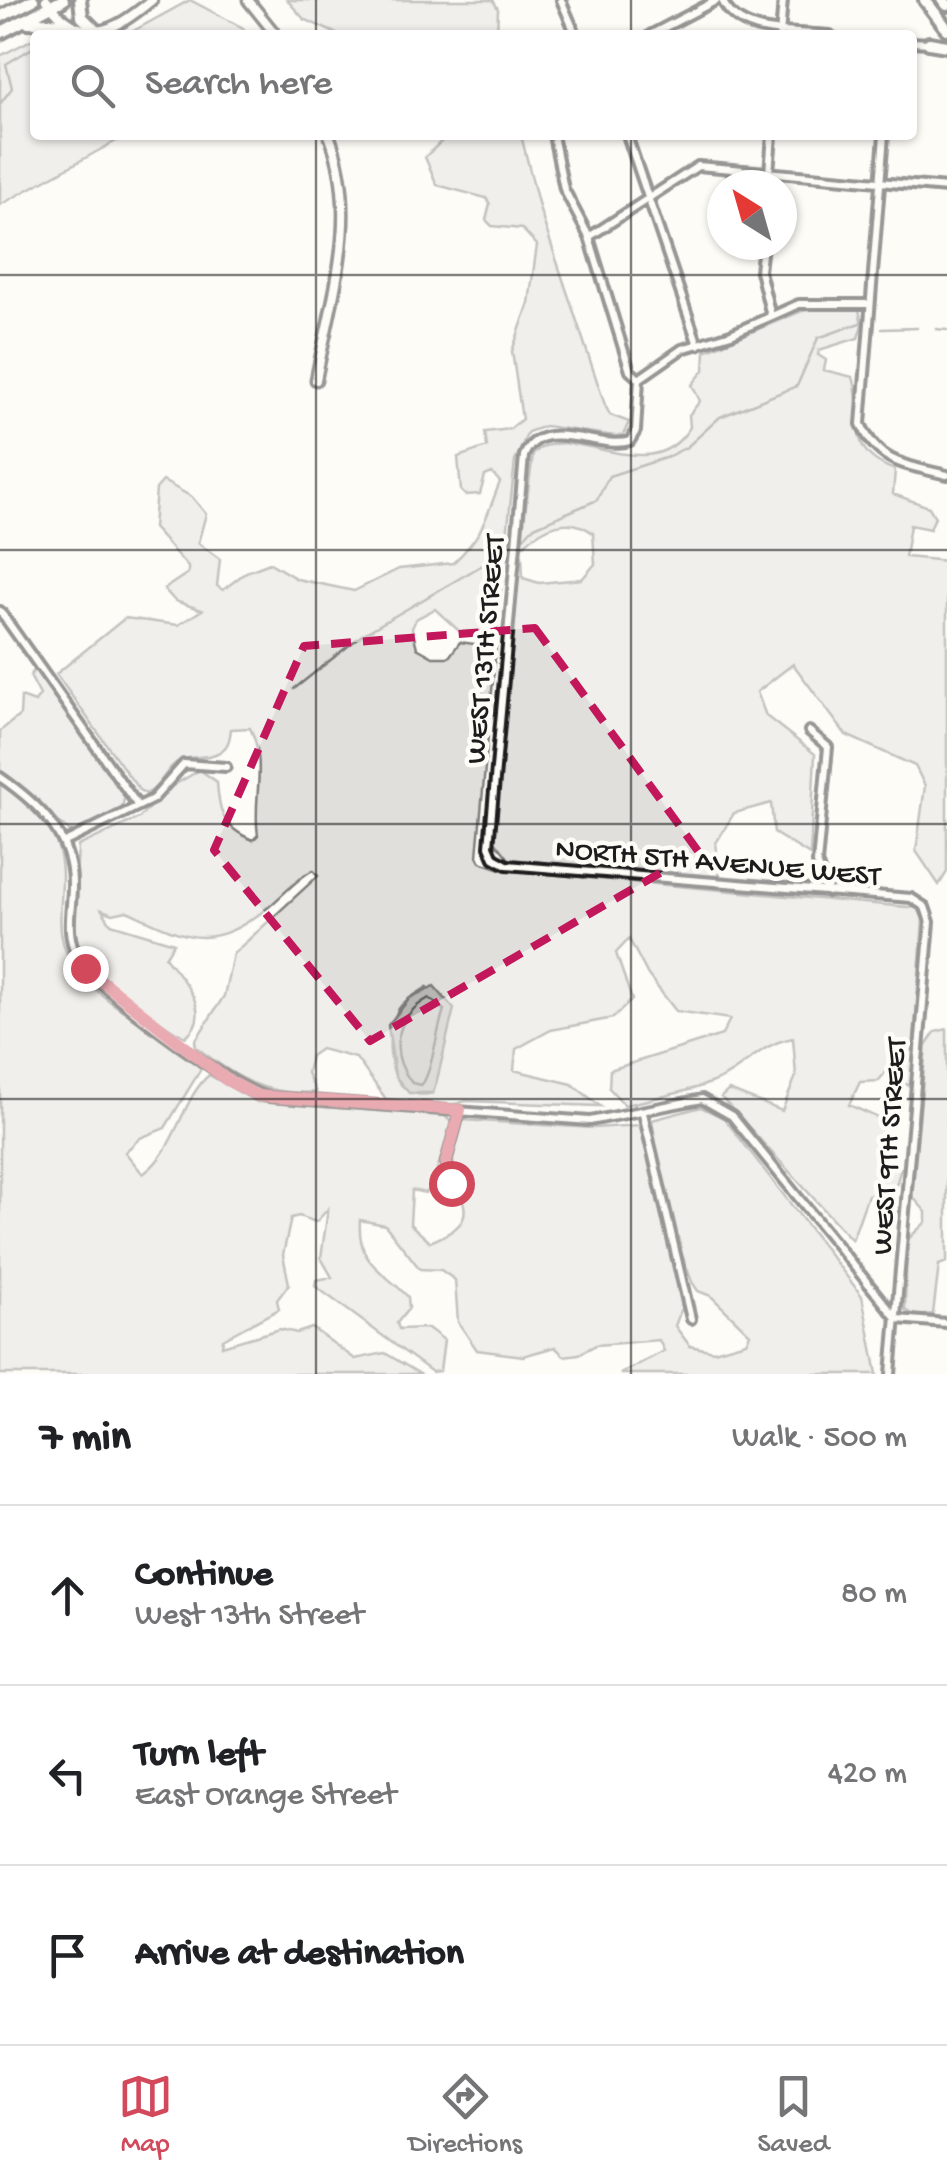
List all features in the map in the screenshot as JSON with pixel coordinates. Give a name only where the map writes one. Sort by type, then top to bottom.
[{"type":"highway","points":[[0,17],[33,0]]},
{"type":"highway","points":[[0,33],[49,3],[63,0]]},
{"type":"highway","points":[[80,0],[82,17],[95,30]]},
{"type":"highway","points":[[925,0],[947,29]]},
{"type":"highway","points":[[17,24],[69,24]]},
{"type":"highway","points":[[929,44],[947,46]]},
{"type":"street","points":[[104,30],[119,26],[152,0]]},
{"type":"street","points":[[248,0],[272,30]]},
{"type":"street","points":[[560,0],[574,30]]},
{"type":"street","points":[[660,30],[719,0],[730,15],[748,26],[766,30]]},
{"type":"street","points":[[780,30],[783,0]]},
{"type":"street","points":[[49,3],[69,24],[90,30]]},
{"type":"street","points":[[917,43],[929,44]]},
{"type":"street","points":[[316,380],[346,220],[345,192],[330,140]]},
{"type":"street","points":[[555,140],[564,188],[589,236],[630,371],[640,379],[668,356],[810,301],[870,304]]},
{"type":"street","points":[[629,140],[698,344]]},
{"type":"street","points":[[769,170],[772,140]]},
{"type":"street","points":[[884,140],[861,424],[868,442],[890,462],[947,475]]},
{"type":"street","points":[[589,236],[698,166],[745,170]]},
{"type":"street","points":[[797,174],[947,188]]},
{"type":"street","points":[[761,260],[771,316]]},
{"type":"street","name":"WEST 13TH STREET","points":[[492,854],[489,843],[517,516],[527,448],[551,436],[626,443],[636,430],[640,379]]},
{"type":"street","points":[[0,611],[138,806]]},
{"type":"street","points":[[809,731],[828,747],[817,863],[828,892]]},
{"type":"street","points":[[66,842],[153,799],[184,764],[226,766]]},
{"type":"street","points":[[0,777],[30,798],[66,842],[72,886],[69,928],[78,960],[104,986],[235,1085],[270,1097],[590,1122],[694,1099],[722,1108],[896,1318],[947,1324]]},
{"type":"street","name":"NORTH 5TH AVENUE WEST","points":[[492,854],[506,865],[910,898],[926,907],[930,922]]},
{"type":"street","name":"WEST 9TH STREET","points":[[892,1374],[930,922]]},
{"type":"street","points":[[451,1183],[446,1162],[460,1110]]},
{"type":"street","points":[[643,1113],[690,1319]]},
{"type":"highlighted area","points":[[535,628],[698,851],[370,1041],[214,850],[304,646]]},
{"type":"shaded area","points":[[190,0],[244,30],[135,30]]},
{"type":"shaded area","points":[[287,0],[493,0],[498,9],[497,30],[328,30],[304,19]]},
{"type":"shaded area","points":[[30,41],[30,140],[118,140],[0,205],[0,56]]},
{"type":"shaded area","points":[[443,140],[522,140],[540,211],[605,405],[610,415],[629,422],[623,435],[615,436],[545,426],[528,432],[515,461],[497,628],[493,632],[459,631],[435,609],[416,619],[412,628],[417,648],[433,657],[449,657],[460,642],[496,647],[477,856],[480,862],[504,870],[918,908],[923,919],[911,1083],[909,1086],[887,1071],[878,1081],[860,1082],[849,1105],[883,1120],[881,1157],[901,1168],[895,1189],[868,1195],[852,1240],[721,1097],[729,1090],[782,1111],[796,1076],[793,1038],[761,1051],[718,1080],[684,1091],[625,1105],[609,1088],[610,1070],[722,1035],[730,1019],[676,1011],[648,975],[629,939],[616,953],[632,1000],[613,1018],[551,1030],[516,1049],[514,1070],[572,1084],[600,1106],[466,1101],[452,1105],[386,1099],[356,1058],[321,1049],[311,1056],[307,1073],[316,1092],[281,1091],[238,1076],[196,1047],[195,1041],[224,996],[233,954],[318,876],[313,870],[250,920],[215,936],[184,934],[127,911],[113,914],[102,910],[111,924],[174,943],[165,957],[197,1007],[194,1028],[185,1037],[106,980],[82,952],[74,904],[78,846],[139,818],[167,789],[200,770],[217,782],[221,811],[229,825],[253,840],[258,835],[259,768],[250,728],[231,729],[227,744],[217,753],[176,763],[146,794],[139,790],[56,674],[125,618],[178,625],[202,610],[175,601],[164,589],[188,573],[188,567],[153,528],[156,489],[163,481],[192,497],[206,514],[198,543],[220,559],[217,586],[223,590],[246,572],[270,563],[297,579],[354,591],[399,569],[453,563],[472,543],[487,516],[500,482],[492,473],[485,476],[480,494],[465,495],[461,491],[458,457],[487,447],[485,432],[510,429],[522,419],[512,351],[529,303],[537,245],[522,229],[492,226],[486,220],[490,204],[486,198],[437,185],[425,157]],"holes":[[[427,987],[450,1022],[433,1093],[418,1094],[406,1089],[392,1068],[392,1024],[406,1001]]]},
{"type":"shaded area","points":[[830,307],[859,309],[862,325],[858,338],[819,350],[818,355],[826,360],[824,370],[853,377],[861,442],[867,453],[895,470],[893,494],[929,507],[935,517],[930,529],[910,525],[905,557],[947,561],[947,872],[939,885],[916,851],[925,786],[915,766],[846,735],[793,664],[757,692],[766,716],[815,754],[810,855],[774,833],[771,803],[734,813],[716,843],[720,879],[509,859],[494,840],[517,553],[522,556],[523,578],[539,583],[582,579],[595,564],[593,533],[575,524],[557,525],[524,545],[521,543],[533,454],[548,445],[567,443],[632,455],[654,454],[673,446],[690,427],[689,415],[700,401],[692,385],[704,370],[705,351],[802,311]]},
{"type":"shaded area","points":[[35,669],[125,795],[122,808],[77,831],[67,830],[0,770],[0,731],[20,715],[21,697],[35,702],[40,695],[30,676]]},
{"type":"shaded area","points":[[0,783],[33,808],[52,832],[62,879],[60,925],[64,947],[76,969],[104,997],[201,1069],[165,1128],[140,1138],[125,1152],[143,1174],[163,1152],[192,1097],[209,1075],[257,1102],[445,1116],[453,1124],[437,1169],[440,1179],[425,1193],[412,1190],[410,1224],[430,1242],[459,1225],[464,1216],[453,1159],[462,1120],[593,1128],[640,1125],[682,1307],[675,1326],[690,1346],[714,1351],[746,1342],[750,1334],[692,1282],[667,1214],[652,1120],[701,1107],[724,1118],[862,1296],[877,1374],[620,1374],[664,1351],[659,1340],[596,1345],[564,1356],[555,1347],[523,1356],[477,1350],[458,1322],[455,1280],[441,1270],[420,1269],[385,1225],[360,1220],[367,1257],[408,1297],[409,1308],[397,1323],[399,1329],[428,1328],[444,1340],[440,1371],[432,1372],[315,1286],[316,1280],[332,1277],[321,1258],[328,1209],[316,1222],[299,1216],[291,1218],[283,1255],[289,1284],[277,1300],[279,1309],[223,1339],[222,1346],[280,1329],[297,1333],[312,1328],[355,1359],[385,1353],[420,1374],[0,1374]]},
{"type":"shaded area","points":[[947,1029],[947,1262],[939,1265],[933,1314],[917,1316],[905,1310],[907,1240],[926,1222],[926,1212],[912,1196],[926,1046],[935,1032]]},
{"type":"water","points":[[434,986],[454,1009],[433,1093],[409,1093],[395,1076],[388,1025],[410,998]]},
{"type":"waterway","points":[[0,104],[12,88],[6,64],[30,49]]},
{"type":"waterway","points":[[523,538],[532,528],[597,500],[609,476],[665,458],[687,447],[720,417],[797,386],[818,338],[860,323]]},
{"type":"waterway","points":[[882,329],[917,328]]},
{"type":"waterway","points":[[936,329],[947,330]]},
{"type":"waterway","points":[[294,689],[362,635],[498,556]]},
{"type":"route","points":[[85,968],[227,1080],[258,1096],[460,1110],[446,1162],[451,1183]]}]
